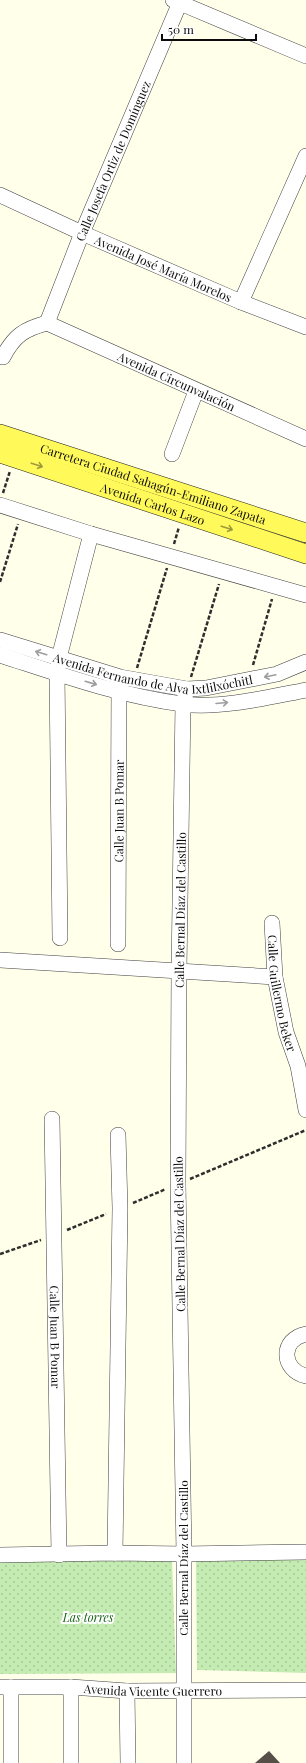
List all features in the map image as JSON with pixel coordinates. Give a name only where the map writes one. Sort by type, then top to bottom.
[{"type":"main road","name":"Carretera Ciudad Sahagún-Emiliano Zapata","points":[[0,434],[306,533]]},
{"type":"main road","name":"Avenida Carlos Lazo","points":[[0,453],[306,554]]},
{"type":"street","points":[[178,1],[306,56]]},
{"type":"street","name":"Calle Josefa Ortiz de Domínguez","points":[[47,323],[82,233],[178,1]]},
{"type":"street","points":[[241,302],[306,156]]},
{"type":"street","name":"Avenida José María Morelos","points":[[0,195],[82,233],[241,302],[306,327]]},
{"type":"street","points":[[3,357],[15,337],[34,326],[47,323]]},
{"type":"street","name":"Avenida Circunvalación","points":[[47,323],[306,440]]},
{"type":"street","points":[[172,454],[196,391]]},
{"type":"street","points":[[0,505],[91,534],[172,550],[222,572],[306,595]]},
{"type":"street","points":[[60,938],[58,666],[91,534]]},
{"type":"street","name":"Avenida Fernando de Alva Ixtlilxóchitl","points":[[0,640],[58,666]]},
{"type":"street","name":"Avenida Fernando de Alva Ixtlilxóchitl","points":[[0,655],[58,666],[124,683],[183,704],[241,701],[306,690]]},
{"type":"street","name":"Avenida Fernando de Alva Ixtlilxóchitl","points":[[124,683],[187,690],[206,688],[277,674],[306,662]]},
{"type":"street","name":"Calle Juan B Pomar","points":[[118,944],[124,683]]},
{"type":"street","name":"Calle Bernal Díaz del Castillo","points":[[184,1763],[184,1554],[178,1184],[180,1080],[178,970],[183,704],[187,690]]},
{"type":"street","name":"Calle Guillermo Beker","points":[[272,923],[275,977],[286,1032],[298,1066],[306,1110]]},
{"type":"street","points":[[0,960],[275,977]]},
{"type":"street","name":"Calle Juan B Pomar","points":[[52,1119],[59,1554]]},
{"type":"street","points":[[115,1553],[120,1208],[118,1135]]},
{"type":"street","points":[[306,1334],[300,1335],[293,1340],[288,1346],[287,1354],[288,1363],[292,1370],[299,1375],[306,1376]]},
{"type":"street","points":[[0,1555],[306,1552]]},
{"type":"street","points":[[5,1687],[11,1763]]},
{"type":"street","name":"Avenida Vicente Guerrero","points":[[5,1687],[127,1691],[306,1690]]},
{"type":"street","points":[[71,1763],[72,1688]]},
{"type":"street","points":[[127,1691],[128,1763]]},
{"type":"path","points":[[4,490],[7,479]]},
{"type":"path","points":[[0,582],[22,512]]},
{"type":"path","points":[[124,683],[172,550],[177,532]]},
{"type":"path","points":[[187,690],[222,572]]},
{"type":"path","points":[[249,680],[276,587]]},
{"type":"path","points":[[0,1254],[53,1236],[306,1130]]},
{"type":"green space","points":[[196,1558],[306,1560],[306,1673],[197,1670]]},
{"type":"green space","name":"Las torres","points":[[0,1560],[172,1560],[176,1673],[0,1674]]},
{"type":"building","points":[[269,1751],[280,1763],[255,1763]]}]
